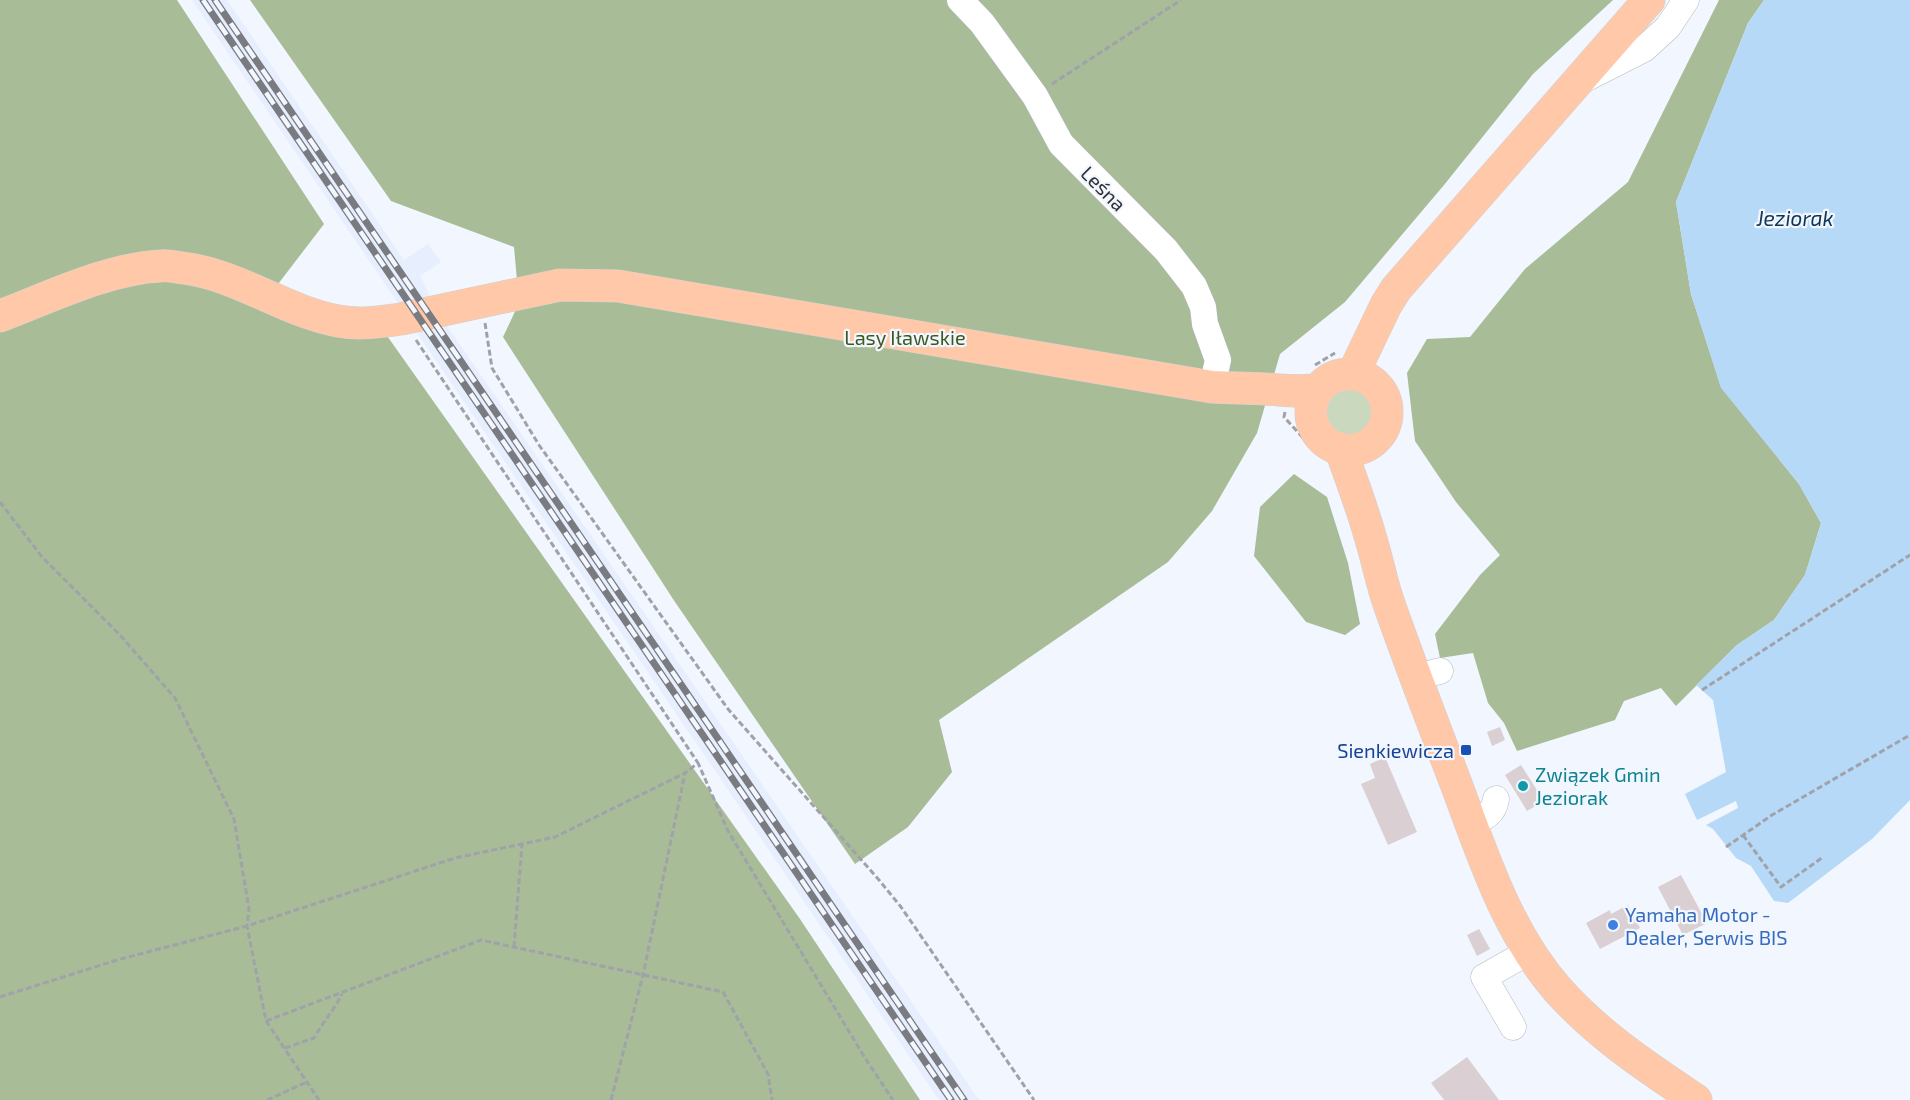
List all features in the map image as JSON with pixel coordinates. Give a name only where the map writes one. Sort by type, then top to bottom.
[{"type":"main road","points":[[0,316],[127,270],[162,265],[203,270],[308,313],[338,322],[365,324],[401,319],[560,285],[618,286],[1212,387],[1313,392],[1332,378],[1356,369],[1396,289],[1649,0]]},
{"type":"main road","points":[[1313,392],[1314,428],[1330,445],[1354,448],[1379,437],[1386,424],[1388,410],[1384,396],[1356,369]]},
{"type":"main road","points":[[1354,448],[1370,536],[1388,601],[1429,674],[1471,824],[1498,894],[1530,951],[1558,990],[1588,1021],[1614,1043],[1696,1100]]},
{"type":"lane","name":"Leśna","points":[[960,0],[981,23],[1035,96],[1060,144],[1166,250],[1194,286],[1203,307],[1205,324],[1218,360],[1212,387]]},
{"type":"lane","points":[[1577,83],[1644,49],[1668,27],[1686,0]]},
{"type":"lane","points":[[1471,824],[1491,813],[1495,808],[1496,799]]},
{"type":"lane","points":[[1513,1027],[1484,977],[1530,951]]},
{"type":"lane","points":[[1654,1072],[1672,1100]]},
{"type":"path","points":[[1035,96],[1181,0]]},
{"type":"path","points":[[481,301],[492,368],[539,446],[729,710],[901,908],[1034,1100]]},
{"type":"path","points":[[401,319],[698,763],[728,831],[865,1058],[893,1100]]},
{"type":"path","points":[[1313,392],[1332,356],[1356,369]]},
{"type":"path","points":[[0,502],[42,557],[120,635],[175,698],[234,819],[249,909],[248,926],[266,1021],[319,1100]]},
{"type":"path","points":[[1702,690],[1910,555]]},
{"type":"path","points":[[1726,847],[1772,815],[1910,735]]},
{"type":"path","points":[[0,997],[117,960],[248,926],[455,858],[555,837],[685,773],[698,763]]},
{"type":"path","points":[[611,1100],[643,975],[685,773]]},
{"type":"path","points":[[1743,835],[1780,887],[1823,857]]},
{"type":"path","points":[[514,947],[522,844]]},
{"type":"path","points":[[266,1021],[481,940],[723,992],[768,1074],[772,1100]]},
{"type":"path","points":[[284,1049],[314,1038],[321,1025],[334,1010],[343,992]]},
{"type":"path","points":[[267,1100],[307,1082]]},
{"type":"shaded area","points":[[192,0],[227,0],[404,260],[428,244],[441,262],[420,276],[433,302],[402,309]]},
{"type":"shaded area","points":[[443,320],[979,1100],[939,1100],[413,327]]},
{"type":"green space","points":[[0,0],[177,0],[324,224],[262,305],[385,333],[800,919],[920,1100],[0,1100]]},
{"type":"green space","name":"Lasy Iławskie","points":[[250,0],[1613,0],[1533,74],[1444,185],[1345,302],[1280,354],[1257,433],[1212,511],[1168,562],[939,720],[952,772],[908,827],[855,864],[675,602],[503,337],[519,303],[514,247],[391,201]]},
{"type":"green space","points":[[1719,0],[1764,0],[1748,23],[1676,202],[1691,294],[1721,387],[1799,484],[1821,523],[1805,575],[1774,620],[1737,645],[1676,706],[1661,688],[1624,701],[1615,720],[1517,751],[1504,723],[1488,703],[1473,653],[1440,658],[1435,634],[1480,575],[1500,555],[1456,502],[1415,441],[1407,373],[1427,339],[1470,337],[1525,269],[1628,182]]},
{"type":"green space","points":[[1346,387],[1356,387],[1369,394],[1376,407],[1376,417],[1369,430],[1356,437],[1346,437],[1337,433],[1330,426],[1326,417],[1326,407],[1330,398],[1337,391]]},
{"type":"green space","points":[[1294,474],[1327,497],[1348,563],[1360,624],[1345,635],[1306,622],[1254,556],[1260,507]]},
{"type":"water","name":"Jeziorak","points":[[1764,0],[1910,0],[1910,800],[1872,839],[1788,903],[1774,901],[1751,866],[1736,858],[1713,829],[1706,825],[1738,808],[1736,801],[1697,820],[1685,794],[1726,772],[1713,700],[1696,685],[1737,645],[1774,620],[1805,575],[1821,523],[1799,484],[1721,388],[1691,294],[1676,202],[1748,23]]},
{"type":"building","points":[[1500,727],[1505,740],[1492,746],[1487,732]]},
{"type":"building","points":[[1385,757],[1417,832],[1388,845],[1361,784],[1375,778],[1370,764]]},
{"type":"building","name":"Związek Gmin Jeziorak","points":[[1521,765],[1544,801],[1527,811],[1505,775]]},
{"type":"building","points":[[1681,875],[1707,923],[1683,935],[1658,887]]},
{"type":"building","name":"Yamaha Motor - Dealer, Serwis BIS","points":[[1628,905],[1640,928],[1600,949],[1586,923],[1610,910],[1611,914]]},
{"type":"building","points":[[1479,929],[1490,949],[1477,956],[1467,935]]},
{"type":"building","points":[[1467,1057],[1499,1100],[1444,1100],[1431,1083]]},
{"type":"railway","points":[[203,0],[951,1100]]},
{"type":"railway","points":[[215,0],[964,1100]]},
{"type":"place","name":"Sienkiewicza","points":[[1466,750]]},
{"type":"place","name":"Związek Gmin Jeziorak","points":[[1523,786]]},
{"type":"place","name":"Yamaha Motor - Dealer, Serwis BIS","points":[[1613,925]]}]
